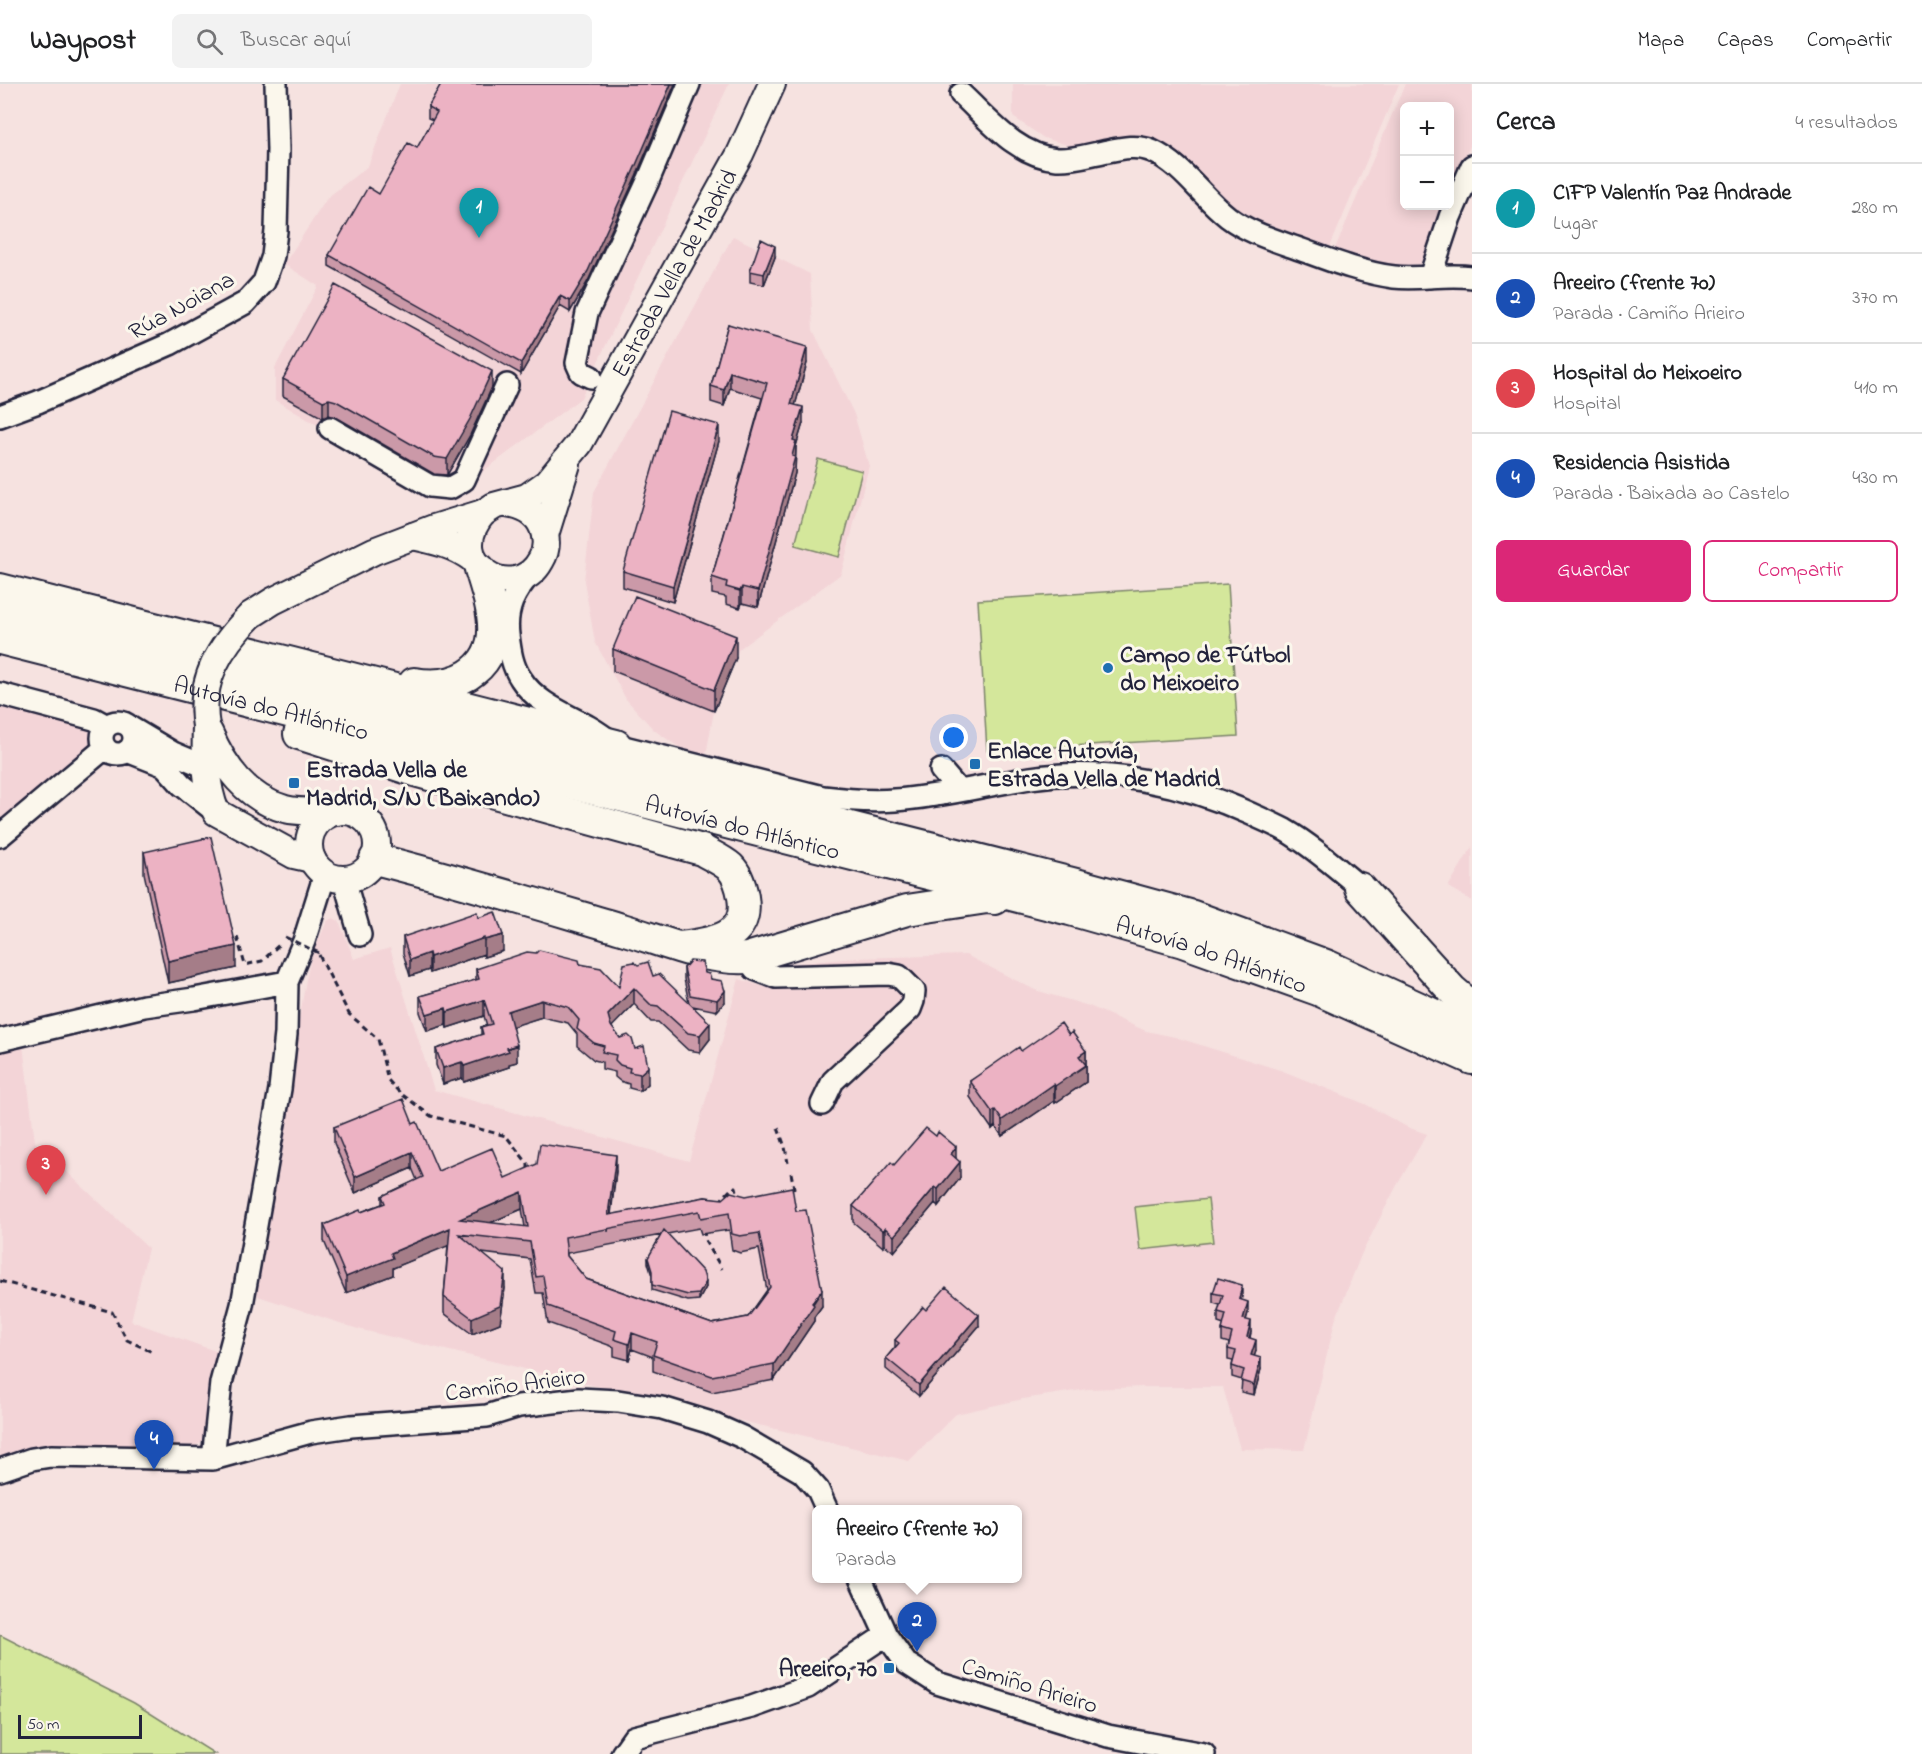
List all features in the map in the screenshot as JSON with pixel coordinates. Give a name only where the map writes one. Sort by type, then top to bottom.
[{"type":"highway","points":[[350,678],[385,677],[430,686],[446,684],[477,670],[484,663],[490,651],[494,633],[493,616],[476,564]]},
{"type":"highway","points":[[0,589],[616,745]]},
{"type":"highway","name":"Autovía do Atlántico","points":[[0,615],[245,674],[1053,878],[1193,916],[1326,964],[1471,1052]]},
{"type":"highway","name":"Autovía do Atlántico","points":[[0,639],[1070,910],[1183,942],[1318,990],[1471,1052]]},
{"type":"highway","points":[[0,657],[274,725],[415,771],[702,850],[730,867],[741,885],[744,903],[742,919],[734,932],[712,943],[680,946]]},
{"type":"highway","points":[[375,859],[705,955],[728,959],[747,958],[907,910],[987,898],[1070,910]]},
{"type":"highway","points":[[1360,888],[1452,990],[1472,1007]]},
{"type":"main road","name":"Estrada Vella de Madrid","points":[[216,812],[209,796],[206,726],[203,710],[207,681],[219,653],[233,633],[251,615],[273,601],[374,551],[483,513],[494,506],[527,497],[547,483],[579,444],[740,154],[772,84]]},
{"type":"main road","name":"Estrada Vella de Madrid","points":[[531,573],[543,556],[546,546],[545,535],[569,458]]},
{"type":"main road","points":[[507,504],[527,509],[536,516],[545,535]]},
{"type":"main road","points":[[476,564],[469,547],[470,534],[474,523],[483,513]]},
{"type":"main road","points":[[413,536],[437,541],[458,549],[489,576],[499,580],[510,580],[531,573]]},
{"type":"main road","name":"Estrada Vella de Madrid","points":[[206,726],[225,765],[249,790],[257,798],[286,809]]},
{"type":"main road","name":"Estrada Vella de Madrid","points":[[206,767],[245,805],[266,813],[286,809],[336,812]]},
{"type":"main road","points":[[216,812],[327,871],[362,874],[375,859],[377,838],[373,828],[357,814],[336,812],[327,816],[313,830],[310,839],[327,871]]},
{"type":"street","name":"Rúa Noiana","points":[[0,416],[38,402],[170,344],[245,303],[264,282],[273,256],[276,231],[278,150],[276,84]]},
{"type":"street","points":[[591,377],[581,372],[577,363],[587,313],[648,182],[689,84]]},
{"type":"street","points":[[959,87],[1000,131],[1026,151],[1059,159],[1123,148],[1151,151],[1181,170],[1227,216],[1252,231],[1363,270],[1396,277],[1460,275],[1472,277]]},
{"type":"street","points":[[1430,277],[1450,217],[1472,166]]},
{"type":"street","points":[[330,428],[430,486],[450,488],[464,480],[507,385]]},
{"type":"street","points":[[531,573],[517,588],[510,601],[506,624],[510,656],[521,681],[546,704],[591,728],[616,745],[823,797],[857,801],[897,800],[1032,778],[1080,774],[1130,778],[1178,787],[1222,801],[1284,829],[1318,853],[1392,913],[1472,991]]},
{"type":"street","points":[[0,694],[94,718],[107,726]]},
{"type":"street","points":[[131,728],[134,741],[128,751],[121,754],[112,753],[105,748],[102,737],[107,726],[117,722],[125,723],[173,753],[206,767]]},
{"type":"street","points":[[0,836],[105,748]]},
{"type":"street","points":[[128,751],[165,766],[182,785],[216,812]]},
{"type":"street","points":[[942,770],[959,790]]},
{"type":"street","points":[[327,871],[360,935]]},
{"type":"street","points":[[213,1459],[221,1383],[242,1305],[280,1089],[286,1034],[287,982],[304,941],[327,871]]},
{"type":"street","points":[[747,958],[755,969],[777,977],[888,974],[899,976],[914,991],[910,1009],[833,1081],[822,1104]]},
{"type":"street","points":[[0,1040],[144,1006],[287,982]]},
{"type":"street","name":"Camiño Arieiro","points":[[0,1470],[32,1459],[51,1456],[213,1459],[310,1432],[351,1426],[487,1416],[519,1406],[579,1399],[618,1401],[662,1408],[697,1418],[742,1437],[802,1473],[818,1490],[825,1505]]},
{"type":"street","name":"Camiño Arieiro","points":[[862,1583],[886,1635],[906,1663],[937,1683],[1108,1736],[1204,1754]]},
{"type":"street","points":[[622,1754],[634,1737],[752,1707],[808,1687],[886,1635]]},
{"type":"path","points":[[237,937],[245,965],[262,961],[279,947],[285,937],[319,953],[349,1014],[378,1039],[388,1080],[400,1093],[431,1116],[506,1136],[528,1164],[527,1180]]},
{"type":"path","points":[[778,1128],[788,1163]]},
{"type":"path","points":[[783,1191],[794,1188],[790,1173]]},
{"type":"path","points":[[718,1203],[732,1188],[736,1187],[739,1200]]},
{"type":"path","points":[[703,1227],[705,1240],[722,1269]]},
{"type":"path","points":[[0,1281],[112,1312],[127,1340],[152,1352]]},
{"type":"shaded area","points":[[400,84],[729,84],[581,398],[465,485],[432,493],[275,400],[275,368],[318,286],[284,264],[328,197],[368,166]]},
{"type":"shaded area","points":[[1013,84],[1399,84],[1330,247],[1236,212],[1190,165],[1074,147],[1044,138],[1013,117]]},
{"type":"shaded area","points":[[1405,84],[1472,84],[1472,141],[1454,185],[1454,102],[1400,102],[1400,210],[1443,210],[1420,264],[1381,267],[1334,251]]},
{"type":"shaded area","points":[[733,236],[810,274],[813,330],[854,414],[869,466],[841,574],[739,649],[714,711],[706,755],[686,752],[654,730],[626,699],[595,642],[584,581],[594,492]]},
{"type":"shaded area","points":[[0,703],[78,722],[94,735],[91,748],[0,826]]},
{"type":"shaded area","points":[[1472,847],[1472,901],[1448,887]]},
{"type":"shaded area","points":[[333,918],[339,921],[354,959],[390,948],[434,1090],[689,1161],[739,979],[768,988],[785,988],[787,964],[856,958],[966,955],[1035,990],[1089,1006],[1146,1031],[1175,1037],[1283,1071],[1365,1104],[1407,1127],[1427,1134],[1396,1187],[1361,1255],[1335,1321],[1304,1450],[1240,1449],[1223,1387],[1144,1387],[1088,1389],[1023,1399],[956,1414],[909,1461],[358,1329],[252,1294],[306,980],[311,958],[327,921]]},
{"type":"shaded area","points":[[20,1021],[35,1142],[148,1248],[131,1321],[218,1352],[204,1439],[196,1446],[184,1448],[42,1444],[0,1459],[0,1026]]},
{"type":"green space","points":[[818,459],[862,471],[839,557],[795,545]]},
{"type":"green space","name":"Campo de Fútbol do Meixoeiro","points":[[1228,584],[1238,736],[987,751],[978,600]]},
{"type":"green space","points":[[1208,1199],[1213,1242],[1140,1250],[1135,1207]]},
{"type":"green space","points":[[0,1635],[134,1703],[215,1754],[0,1754]]},
{"type":"building","points":[[441,84],[671,84],[588,271],[570,301],[560,296],[521,363],[329,255],[368,187],[379,194],[408,143],[417,148],[437,112],[428,107]]},
{"type":"building","points":[[761,239],[775,246],[764,274],[750,271]]},
{"type":"building","points":[[335,285],[492,371],[470,419],[447,459],[434,457],[336,401],[329,399],[323,401],[283,379]]},
{"type":"building","points":[[728,324],[807,347],[791,404],[803,407],[793,440],[796,441],[792,456],[795,457],[758,591],[742,587],[740,591],[726,587],[727,582],[712,577],[767,383],[730,372],[724,390],[711,386]]},
{"type":"building","points":[[669,411],[719,425],[673,586],[623,571]]},
{"type":"building","points":[[635,596],[736,636],[714,690],[613,649]]},
{"type":"building","points":[[211,837],[236,946],[168,961],[144,852]]},
{"type":"building","points":[[477,912],[478,918],[495,912],[503,935],[484,940],[484,938],[430,957],[429,953],[410,960],[403,937]]},
{"type":"building","points":[[539,950],[579,960],[580,964],[601,968],[619,987],[624,964],[634,962],[638,965],[648,962],[653,976],[659,974],[710,1023],[700,1035],[688,1033],[658,1006],[651,1005],[634,988],[608,1015],[611,1026],[620,1038],[628,1035],[635,1049],[644,1046],[648,1067],[640,1074],[629,1072],[630,1068],[620,1065],[615,1060],[616,1055],[602,1052],[604,1046],[594,1043],[577,1029],[579,1020],[568,1007],[542,1000],[508,1011],[517,1045],[507,1048],[509,1051],[464,1066],[462,1062],[443,1068],[436,1049],[483,1034],[481,1027],[492,1024],[484,1000],[447,1012],[446,1008],[427,1014],[420,996],[479,979],[476,969],[527,952],[536,953]]},
{"type":"building","points":[[690,961],[702,962],[705,973],[709,974],[711,979],[722,981],[725,991],[717,1000],[690,995],[684,968]]},
{"type":"building","points":[[1061,1023],[1069,1035],[1072,1032],[1086,1051],[1079,1056],[1086,1065],[1002,1120],[995,1110],[992,1112],[970,1081],[1019,1047],[1021,1051]]},
{"type":"building","points":[[403,1099],[413,1124],[417,1122],[438,1171],[492,1148],[505,1178],[537,1164],[540,1144],[616,1155],[608,1215],[705,1197],[723,1199],[731,1192],[746,1196],[792,1187],[796,1211],[806,1210],[822,1290],[774,1364],[712,1376],[653,1355],[657,1342],[632,1333],[629,1344],[614,1339],[616,1331],[548,1306],[543,1276],[536,1277],[530,1242],[459,1234],[505,1272],[500,1306],[472,1318],[444,1297],[450,1228],[391,1253],[393,1258],[346,1277],[324,1225],[360,1210],[361,1212],[385,1203],[382,1196],[423,1177],[412,1152],[355,1177],[334,1127]],"holes":[[[522,1192],[528,1227],[460,1219]],[[699,1211],[701,1218],[729,1213],[732,1234],[740,1236],[759,1233],[770,1287],[748,1317],[712,1324],[586,1279],[567,1256],[565,1237]]]},
{"type":"building","points":[[926,1128],[936,1136],[938,1132],[956,1147],[951,1154],[960,1162],[938,1189],[935,1187],[894,1236],[885,1228],[883,1231],[853,1206],[891,1162],[894,1165]]},
{"type":"building","points":[[664,1230],[703,1272],[706,1282],[699,1294],[688,1295],[652,1285],[652,1271],[648,1258]]},
{"type":"building","points":[[1218,1278],[1242,1285],[1239,1299],[1248,1302],[1243,1319],[1251,1321],[1247,1337],[1256,1340],[1251,1355],[1261,1358],[1254,1385],[1241,1381],[1244,1370],[1232,1366],[1236,1351],[1228,1349],[1232,1333],[1222,1330],[1226,1314],[1218,1312],[1223,1295],[1213,1293]]},
{"type":"building","points":[[946,1287],[979,1315],[919,1385],[886,1358],[899,1343],[895,1340],[923,1307],[926,1310]]},
{"type":"place","name":"CIFP Valentín Paz Andrade","points":[[479,238]]},
{"type":"place","name":"Campo de Fútbol do Meixoeiro","points":[[1108,668]]},
{"type":"place","name":"Enlace Autovía, Estrada Vella de Madrid","points":[[975,764]]},
{"type":"place","name":"Estrada Vella de Madrid, S/N (Baixando)","points":[[294,783]]},
{"type":"place","name":"Hospital do Meixoeiro","points":[[46,1195]]},
{"type":"place","name":"Residencia Asistida","points":[[154,1470]]},
{"type":"place","name":"Areeiro (frente 70)","points":[[917,1652]]},
{"type":"place","name":"Areeiro, 70","points":[[889,1668]]}]
